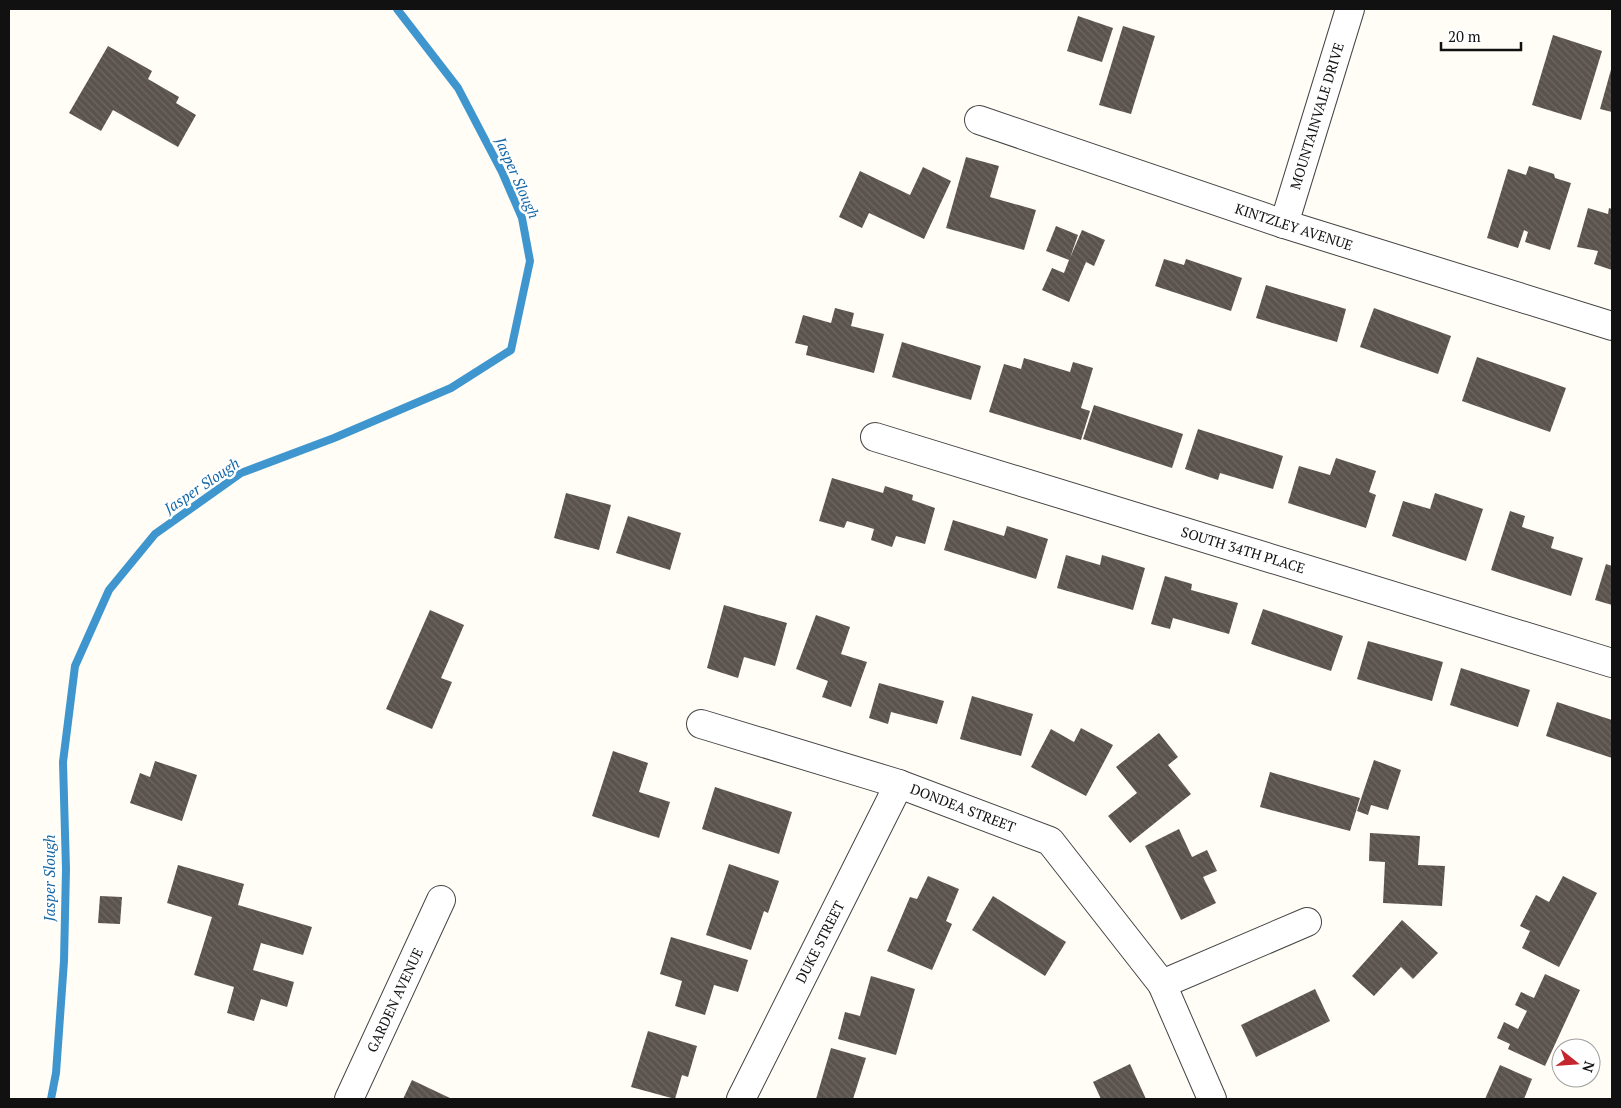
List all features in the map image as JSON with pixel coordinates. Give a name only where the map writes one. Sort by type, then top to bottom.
[{"type":"street","name":"MOUNTAINVALE DRIVE","points":[[1284,224],[1350,9]]},
{"type":"street","name":"KINTZLEY AVENUE","points":[[978,120],[1284,224],[1612,326]]},
{"type":"street","name":"SOUTH 34TH PLACE","points":[[874,437],[1612,663]]},
{"type":"street","name":"DONDEA STREET","points":[[701,724],[899,784],[1050,841],[1162,984],[1212,1099]]},
{"type":"street","name":"DUKE STREET","points":[[741,1099],[899,784]]},
{"type":"street","name":"GARDEN AVENUE","points":[[349,1099],[441,900]]},
{"type":"street","points":[[1162,984],[1307,922]]},
{"type":"building","points":[[1078,16],[1113,28],[1102,62],[1067,51]]},
{"type":"building","points":[[1123,26],[1155,36],[1131,114],[1099,105]]},
{"type":"building","points":[[1553,35],[1602,51],[1581,120],[1532,105]]},
{"type":"building","points":[[108,46],[152,71],[148,79],[179,97],[176,103],[196,115],[178,147],[113,110],[101,131],[69,113]]},
{"type":"building","points":[[1612,66],[1612,112],[1600,109]]},
{"type":"building","points":[[966,157],[999,166],[990,197],[1036,210],[1024,250],[946,228]]},
{"type":"building","points":[[1529,166],[1554,174],[1555,178],[1571,183],[1550,250],[1525,242],[1528,232],[1524,230],[1518,248],[1487,238],[1508,169],[1526,175]]},
{"type":"building","points":[[923,167],[951,181],[924,239],[869,213],[862,228],[839,217],[860,171],[910,195]]},
{"type":"building","points":[[1588,208],[1608,214],[1609,208],[1612,209],[1612,270],[1594,264],[1598,251],[1577,247]]},
{"type":"building","points":[[1056,226],[1078,235],[1070,258],[1082,230],[1105,240],[1094,266],[1086,262],[1069,302],[1042,290],[1052,268],[1064,273],[1069,260],[1046,251]]},
{"type":"building","points":[[1164,259],[1184,265],[1186,259],[1242,278],[1231,311],[1155,286]]},
{"type":"building","points":[[1266,285],[1346,309],[1337,342],[1256,318]]},
{"type":"building","points":[[835,308],[854,313],[851,326],[884,334],[874,373],[806,355],[808,346],[795,343],[803,315],[831,323]]},
{"type":"building","points":[[1374,308],[1451,336],[1438,374],[1360,347]]},
{"type":"building","points":[[902,342],[981,366],[971,400],[892,377]]},
{"type":"building","points":[[1477,357],[1566,388],[1550,432],[1462,401]]},
{"type":"building","points":[[1024,358],[1070,372],[1073,362],[1093,368],[1081,408],[1090,411],[1081,440],[989,412],[1004,364],[1021,369]]},
{"type":"building","points":[[1094,405],[1183,434],[1172,468],[1083,439]]},
{"type":"building","points":[[1198,429],[1283,456],[1273,489],[1220,473],[1218,480],[1185,469]]},
{"type":"building","points":[[1336,458],[1376,471],[1369,492],[1376,495],[1366,528],[1288,503],[1299,466],[1330,475]]},
{"type":"building","points":[[832,478],[883,493],[885,486],[913,495],[912,500],[935,508],[925,544],[896,536],[892,547],[871,540],[874,529],[847,521],[844,528],[819,521]]},
{"type":"building","points":[[566,493],[611,505],[599,550],[554,538]]},
{"type":"building","points":[[1435,493],[1483,509],[1466,561],[1392,536],[1403,501],[1430,509]]},
{"type":"building","points":[[1510,511],[1525,516],[1522,527],[1554,537],[1551,548],[1583,558],[1571,596],[1491,570]]},
{"type":"building","points":[[628,516],[681,533],[670,570],[616,553]]},
{"type":"building","points":[[953,520],[1004,536],[1007,526],[1048,539],[1036,579],[944,550]]},
{"type":"building","points":[[1066,555],[1100,565],[1102,555],[1145,568],[1133,610],[1057,588]]},
{"type":"building","points":[[1606,564],[1612,566],[1612,605],[1595,600]]},
{"type":"building","points":[[1165,576],[1192,584],[1191,590],[1238,603],[1229,634],[1173,618],[1170,629],[1151,624]]},
{"type":"building","points":[[724,605],[787,623],[775,666],[744,657],[738,678],[707,668]]},
{"type":"building","points":[[1263,609],[1343,636],[1331,671],[1251,644]]},
{"type":"building","points":[[430,610],[464,625],[441,678],[452,682],[432,729],[386,709]]},
{"type":"building","points":[[816,615],[850,627],[841,654],[867,662],[851,707],[822,697],[828,681],[796,669]]},
{"type":"building","points":[[1368,641],[1443,662],[1432,701],[1357,679]]},
{"type":"building","points":[[1461,668],[1530,690],[1518,727],[1450,705]]},
{"type":"building","points":[[879,683],[944,701],[937,724],[891,712],[888,724],[869,718]]},
{"type":"building","points":[[972,696],[1033,714],[1021,756],[960,739]]},
{"type":"building","points":[[1557,702],[1612,720],[1612,758],[1546,736]]},
{"type":"building","points":[[1081,728],[1113,745],[1086,796],[1031,767],[1051,729],[1074,742]]},
{"type":"building","points":[[1159,733],[1178,757],[1168,765],[1191,794],[1130,843],[1108,816],[1137,793],[1116,767]]},
{"type":"building","points":[[613,751],[648,763],[639,792],[670,802],[659,838],[592,816]]},
{"type":"building","points":[[1374,760],[1401,770],[1388,810],[1371,805],[1368,815],[1357,811]]},
{"type":"building","points":[[155,761],[197,775],[182,821],[130,803],[140,773],[150,777]]},
{"type":"building","points":[[1270,772],[1360,798],[1350,831],[1260,807]]},
{"type":"building","points":[[715,787],[792,812],[779,854],[702,829]]},
{"type":"building","points":[[1179,829],[1192,857],[1207,850],[1217,871],[1203,877],[1216,903],[1181,920],[1145,846]]},
{"type":"building","points":[[1370,833],[1420,836],[1418,865],[1445,866],[1442,906],[1383,903],[1385,862],[1369,861]]},
{"type":"building","points":[[729,864],[779,881],[768,913],[764,911],[751,950],[706,935]]},
{"type":"building","points":[[178,865],[244,884],[238,905],[312,927],[303,955],[261,943],[253,970],[294,982],[287,1007],[261,999],[254,1021],[227,1013],[234,987],[194,975],[212,917],[167,903]]},
{"type":"building","points":[[928,876],[959,889],[946,921],[952,924],[932,970],[887,951],[910,897],[917,899]]},
{"type":"building","points":[[1563,876],[1597,893],[1559,967],[1522,948],[1530,931],[1520,926],[1536,895],[1549,902]]},
{"type":"building","points":[[100,896],[122,897],[120,924],[98,923]]},
{"type":"building","points":[[993,896],[1066,942],[1045,976],[972,930]]},
{"type":"building","points":[[1402,920],[1438,953],[1413,979],[1401,967],[1374,996],[1352,976]]},
{"type":"building","points":[[671,937],[748,960],[738,992],[714,985],[705,1015],[675,1006],[682,981],[660,974]]},
{"type":"building","points":[[1545,974],[1580,990],[1558,1038],[1551,1038],[1551,1053],[1545,1066],[1508,1049],[1510,1044],[1497,1038],[1504,1022],[1518,1029],[1527,1011],[1515,1005],[1521,992],[1534,998]]},
{"type":"building","points":[[871,976],[915,989],[896,1055],[838,1039],[845,1012],[860,1016]]},
{"type":"building","points":[[1315,989],[1330,1021],[1256,1057],[1241,1025]]},
{"type":"building","points":[[648,1031],[697,1046],[688,1077],[682,1075],[675,1099],[631,1087]]},
{"type":"building","points":[[831,1048],[866,1058],[853,1099],[816,1099]]},
{"type":"building","points":[[1130,1064],[1146,1099],[1101,1099],[1093,1082]]},
{"type":"building","points":[[1500,1065],[1532,1079],[1524,1099],[1485,1099]]},
{"type":"building","points":[[412,1080],[452,1099],[403,1099]]},
{"type":"waterway","name":"Jasper Slough","points":[[51,1099],[56,1073],[64,961],[66,869],[63,762],[75,666],[109,590],[155,534],[241,473],[334,438],[451,388],[511,350],[530,261],[522,218],[502,172],[458,88],[397,9]]}]
